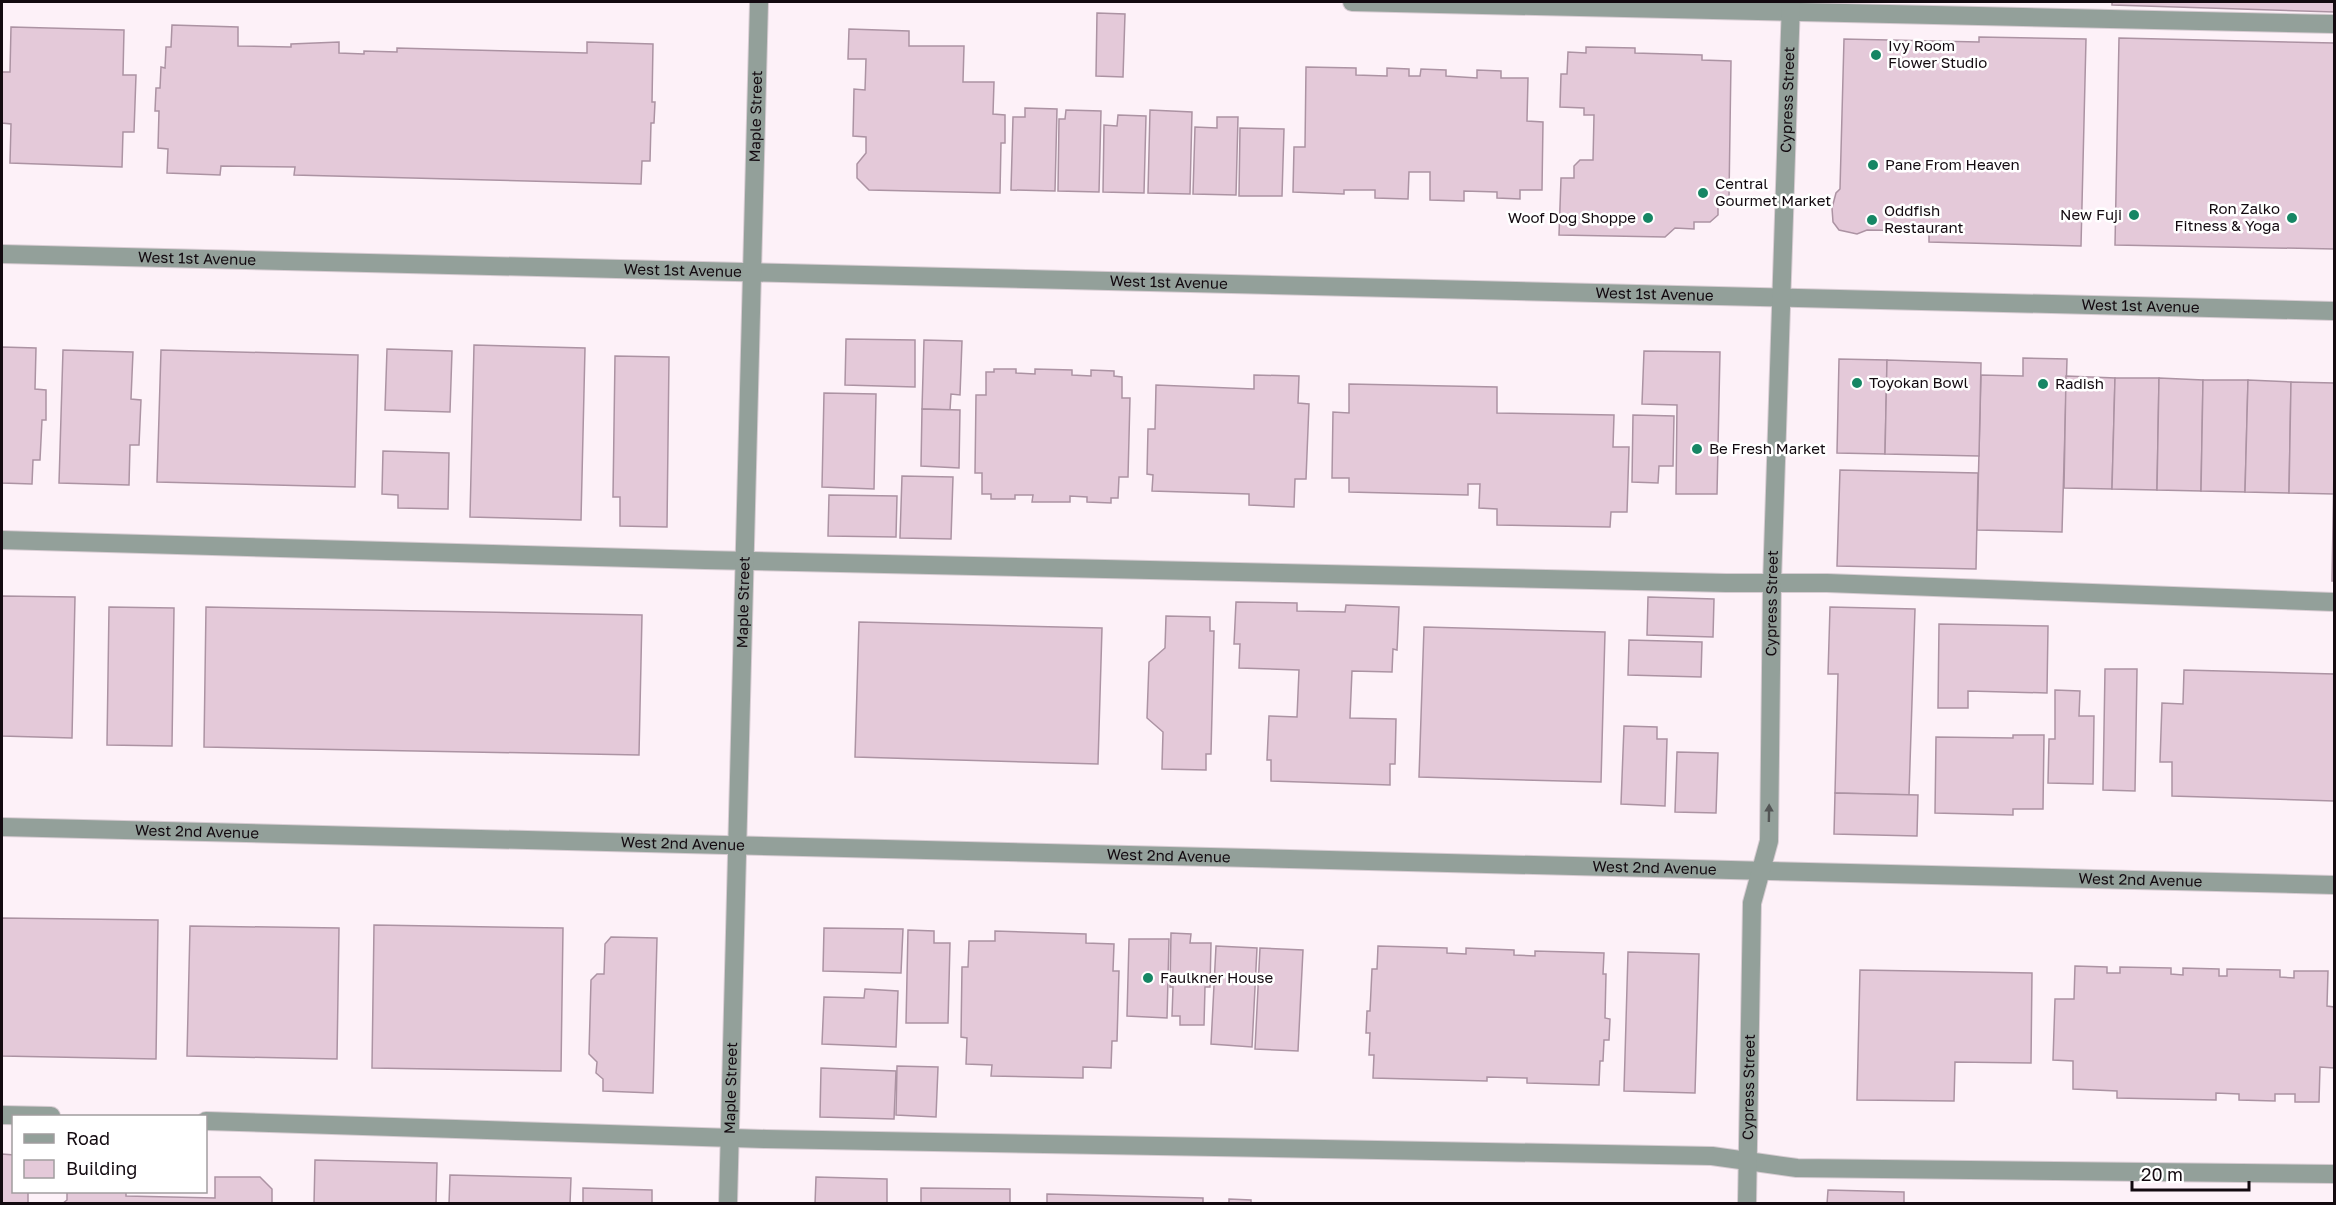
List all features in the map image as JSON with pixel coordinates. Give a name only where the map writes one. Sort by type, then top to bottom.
[{"type":"street","name":"Maple Street","points":[[728,1203],[759,2]]},
{"type":"street","points":[[1352,2],[2101,10],[2334,24]]},
{"type":"street","name":"Cypress Street","points":[[1747,1203],[1752,903],[1769,841],[1772,583],[1791,6]]},
{"type":"street","name":"West 1st Avenue","points":[[2,254],[2334,311]]},
{"type":"street","points":[[2,540],[745,560],[1827,583],[2334,602]]},
{"type":"street","name":"West 2nd Avenue","points":[[2,827],[2334,885]]},
{"type":"street","points":[[207,1121],[730,1138],[1700,1156],[1797,1168],[2334,1174]]},
{"type":"building","points":[[2112,2],[2334,2],[2334,12],[2112,5]]},
{"type":"building","points":[[1097,13],[1125,14],[1123,77],[1096,76]]},
{"type":"building","points":[[172,25],[238,27],[238,46],[291,47],[291,44],[339,42],[339,53],[364,54],[364,51],[397,52],[397,48],[587,53],[587,42],[653,44],[652,102],[655,102],[654,123],[651,123],[650,161],[642,161],[641,184],[294,175],[295,167],[221,166],[220,175],[167,173],[168,149],[158,148],[159,111],[155,111],[156,88],[160,88],[161,67],[165,68],[166,47],[171,47]]},
{"type":"building","points":[[11,27],[124,30],[123,75],[136,75],[134,132],[123,132],[122,167],[10,163],[11,124],[2,123],[2,72],[10,72]]},
{"type":"building","points":[[849,29],[909,31],[909,46],[964,46],[963,82],[994,82],[993,114],[1005,115],[1005,143],[1001,143],[1000,193],[869,190],[857,178],[857,164],[866,153],[866,137],[853,136],[854,89],[865,90],[866,59],[848,59]]},
{"type":"building","points":[[1979,37],[2086,39],[2081,246],[1929,242],[1929,231],[1867,230],[1857,234],[1839,230],[1833,222],[1832,208],[1836,193],[1840,189],[1844,39],[1979,42]]},
{"type":"building","points":[[2119,38],[2334,43],[2334,249],[2115,245]]},
{"type":"building","points":[[1586,47],[1635,48],[1635,53],[1702,55],[1702,60],[1731,61],[1729,197],[1718,207],[1718,215],[1710,222],[1694,222],[1694,229],[1675,228],[1665,237],[1559,235],[1561,178],[1574,178],[1574,166],[1580,160],[1593,160],[1594,115],[1584,115],[1584,108],[1560,107],[1561,74],[1567,74],[1568,52],[1586,53]]},
{"type":"building","points":[[1306,67],[1356,68],[1356,75],[1387,76],[1387,68],[1409,69],[1409,76],[1420,76],[1421,69],[1446,70],[1446,76],[1477,78],[1477,70],[1501,71],[1501,78],[1528,78],[1527,121],[1543,122],[1542,190],[1520,190],[1520,199],[1497,198],[1497,192],[1464,191],[1464,201],[1430,200],[1430,172],[1409,172],[1408,199],[1375,198],[1375,190],[1344,190],[1344,194],[1293,192],[1294,147],[1305,147]]},
{"type":"building","points":[[1025,108],[1057,109],[1055,191],[1011,190],[1013,117],[1025,117]]},
{"type":"building","points":[[1066,110],[1101,111],[1099,192],[1058,191],[1059,119],[1065,119]]},
{"type":"building","points":[[1150,110],[1192,112],[1190,194],[1148,193]]},
{"type":"building","points":[[1118,115],[1146,116],[1144,193],[1103,192],[1104,125],[1117,126]]},
{"type":"building","points":[[1217,117],[1238,117],[1236,195],[1193,194],[1195,127],[1217,128]]},
{"type":"building","points":[[1240,128],[1284,129],[1282,196],[1239,196]]},
{"type":"building","points":[[846,339],[915,340],[915,387],[845,385]]},
{"type":"building","points":[[924,340],[962,341],[960,395],[951,394],[950,410],[922,409]]},
{"type":"building","points":[[474,345],[585,348],[581,520],[470,517]]},
{"type":"building","points":[[2,347],[36,348],[35,389],[46,390],[46,420],[42,420],[40,460],[33,460],[32,484],[2,483]]},
{"type":"building","points":[[387,349],[452,351],[450,412],[385,410]]},
{"type":"building","points":[[63,350],[133,352],[131,399],[141,400],[139,445],[130,445],[129,485],[59,483]]},
{"type":"building","points":[[161,350],[358,355],[355,487],[157,482]]},
{"type":"building","name":"Be Fresh Market","points":[[1644,351],[1720,352],[1717,494],[1676,494],[1677,405],[1642,404]]},
{"type":"building","points":[[615,356],[669,357],[667,527],[620,526],[620,497],[613,497]]},
{"type":"building","points":[[2023,358],[2067,359],[2062,532],[1977,530],[1981,375],[2023,376]]},
{"type":"building","points":[[1839,359],[1887,360],[1885,454],[1837,453]]},
{"type":"building","points":[[1887,360],[1981,363],[1979,456],[1885,454]]},
{"type":"building","points":[[994,369],[1016,369],[1016,373],[1035,374],[1035,369],[1072,370],[1072,375],[1091,376],[1091,370],[1114,371],[1114,376],[1122,377],[1122,398],[1130,398],[1128,477],[1119,477],[1118,498],[1111,498],[1111,503],[1087,502],[1087,497],[1070,496],[1070,502],[1032,502],[1033,495],[1015,495],[1015,499],[991,499],[991,494],[982,494],[982,473],[975,473],[976,395],[986,395],[986,372],[994,372]]},
{"type":"building","points":[[1254,375],[1299,376],[1298,403],[1309,404],[1306,479],[1295,479],[1294,507],[1249,505],[1249,494],[1152,491],[1153,475],[1147,474],[1148,429],[1155,429],[1156,385],[1254,389]]},
{"type":"building","points":[[2066,376],[2115,378],[2112,489],[2064,488]]},
{"type":"building","points":[[2115,378],[2159,378],[2157,490],[2112,489]]},
{"type":"building","points":[[2159,378],[2203,380],[2201,491],[2157,490]]},
{"type":"building","points":[[2203,380],[2248,380],[2245,492],[2201,491]]},
{"type":"building","points":[[2248,380],[2291,382],[2289,493],[2245,492]]},
{"type":"building","points":[[2291,382],[2334,383],[2334,494],[2289,493]]},
{"type":"building","points":[[1349,384],[1497,387],[1497,413],[1614,415],[1613,447],[1629,447],[1627,512],[1611,512],[1610,527],[1497,525],[1497,509],[1479,508],[1480,484],[1468,484],[1468,495],[1349,492],[1349,478],[1332,478],[1333,412],[1349,413]]},
{"type":"building","points":[[824,393],[876,394],[874,489],[822,487]]},
{"type":"building","points":[[922,409],[960,410],[959,468],[921,466]]},
{"type":"building","points":[[1633,415],[1674,416],[1673,466],[1659,466],[1658,483],[1632,482]]},
{"type":"building","points":[[383,451],[449,453],[448,509],[398,508],[398,495],[382,494]]},
{"type":"building","points":[[2334,466],[2334,581],[2332,581]]},
{"type":"building","points":[[1840,470],[1978,473],[1976,569],[1837,566]]},
{"type":"building","points":[[902,476],[953,477],[951,539],[900,538]]},
{"type":"building","points":[[829,495],[897,496],[896,537],[828,536]]},
{"type":"building","points":[[2,596],[75,597],[72,738],[2,736]]},
{"type":"building","points":[[1648,597],[1714,599],[1713,637],[1647,635]]},
{"type":"building","points":[[1236,602],[1297,603],[1297,611],[1345,612],[1346,605],[1399,607],[1397,650],[1393,649],[1392,672],[1352,671],[1350,718],[1396,719],[1395,764],[1390,764],[1390,785],[1271,781],[1271,760],[1267,760],[1269,716],[1297,717],[1299,670],[1239,668],[1240,644],[1234,644]]},
{"type":"building","points":[[109,607],[174,608],[172,746],[107,745]]},
{"type":"building","points":[[206,607],[642,615],[639,755],[204,747]]},
{"type":"building","points":[[1830,607],[1915,609],[1909,795],[1835,793],[1838,674],[1828,674]]},
{"type":"building","points":[[1166,616],[1210,617],[1210,631],[1214,631],[1211,754],[1206,754],[1206,770],[1162,769],[1163,732],[1147,718],[1149,662],[1165,648]]},
{"type":"building","points":[[859,622],[1102,628],[1098,764],[855,757]]},
{"type":"building","points":[[1939,624],[2048,626],[2047,693],[1968,691],[1968,708],[1938,708]]},
{"type":"building","points":[[1424,627],[1605,632],[1601,782],[1419,777]]},
{"type":"building","points":[[1629,640],[1702,642],[1701,677],[1628,675]]},
{"type":"building","points":[[2105,669],[2137,669],[2135,791],[2103,790]]},
{"type":"building","points":[[2184,670],[2334,674],[2334,801],[2172,796],[2172,762],[2160,762],[2162,703],[2183,704]]},
{"type":"building","points":[[2055,690],[2080,691],[2079,716],[2094,716],[2093,784],[2048,783],[2049,739],[2055,739]]},
{"type":"building","points":[[1624,726],[1657,727],[1657,739],[1667,739],[1665,806],[1621,804]]},
{"type":"building","points":[[2013,735],[2044,735],[2043,809],[2013,809],[2013,815],[1935,813],[1936,737],[2013,738]]},
{"type":"building","points":[[1677,752],[1718,753],[1716,813],[1675,812]]},
{"type":"building","points":[[1835,793],[1918,795],[1917,836],[1834,834]]},
{"type":"building","points":[[2,918],[158,920],[156,1059],[2,1056]]},
{"type":"building","points":[[374,925],[563,928],[561,1071],[372,1068]]},
{"type":"building","points":[[190,926],[339,928],[337,1059],[187,1056]]},
{"type":"building","points":[[824,928],[903,929],[901,973],[823,971]]},
{"type":"building","points":[[908,930],[934,931],[934,943],[950,943],[948,1023],[906,1023]]},
{"type":"building","points":[[995,931],[1086,934],[1086,943],[1114,944],[1113,971],[1119,971],[1117,1041],[1112,1041],[1111,1068],[1083,1067],[1083,1078],[991,1076],[992,1065],[966,1064],[967,1038],[961,1037],[962,967],[968,967],[969,941],[995,941]]},
{"type":"building","points":[[1171,933],[1191,934],[1190,943],[1211,943],[1210,987],[1205,987],[1204,1025],[1180,1025],[1180,1016],[1172,1016]]},
{"type":"building","points":[[611,937],[657,938],[653,1093],[603,1091],[603,1079],[596,1073],[597,1062],[589,1054],[591,980],[597,974],[604,974],[605,944]]},
{"type":"building","name":"Faulkner House","points":[[1129,939],[1169,939],[1167,1018],[1127,1016]]},
{"type":"building","points":[[1216,946],[1257,948],[1252,1047],[1211,1044]]},
{"type":"building","points":[[1378,946],[1447,948],[1447,953],[1466,954],[1466,948],[1514,950],[1514,955],[1535,956],[1535,951],[1604,953],[1605,1018],[1610,1019],[1609,1040],[1604,1040],[1603,1061],[1600,1061],[1599,1085],[1527,1083],[1527,1078],[1487,1077],[1487,1081],[1373,1078],[1374,1055],[1369,1055],[1370,1033],[1366,1033],[1367,1011],[1370,1011],[1372,969],[1377,969]]},
{"type":"building","points":[[1260,948],[1303,950],[1298,1051],[1255,1049]]},
{"type":"building","points":[[1628,952],[1699,954],[1695,1093],[1624,1091]]},
{"type":"building","points":[[2075,966],[2107,967],[2107,973],[2120,973],[2120,967],[2171,968],[2171,974],[2183,975],[2183,968],[2219,969],[2219,976],[2227,976],[2227,969],[2280,970],[2280,977],[2294,978],[2294,971],[2328,971],[2327,1006],[2334,1007],[2334,1068],[2320,1067],[2319,1102],[2295,1102],[2295,1094],[2275,1094],[2275,1101],[2239,1100],[2239,1094],[2216,1093],[2216,1100],[2117,1098],[2117,1091],[2073,1089],[2073,1061],[2053,1060],[2055,999],[2074,999]]},
{"type":"building","points":[[1860,970],[2032,973],[2031,1063],[1955,1062],[1954,1101],[1857,1100]]},
{"type":"building","points":[[865,989],[898,991],[896,1047],[822,1044],[824,997],[864,998]]},
{"type":"building","points":[[897,1066],[938,1067],[936,1117],[896,1115]]},
{"type":"building","points":[[821,1068],[896,1071],[894,1119],[820,1117]]},
{"type":"building","points":[[2,1154],[12,1155],[12,1193],[28,1193],[28,1204],[2,1204]]},
{"type":"building","points":[[315,1160],[437,1163],[436,1204],[314,1204]]},
{"type":"building","points":[[450,1175],[571,1178],[570,1204],[449,1204]]},
{"type":"building","points":[[215,1177],[260,1177],[272,1189],[272,1204],[62,1204],[67,1200],[67,1193],[126,1193],[126,1196],[215,1198]]},
{"type":"building","points":[[816,1177],[887,1179],[887,1204],[815,1204]]},
{"type":"building","points":[[583,1188],[652,1190],[652,1204],[583,1204]]},
{"type":"building","points":[[921,1188],[1010,1189],[1010,1204],[921,1204]]},
{"type":"building","points":[[1828,1190],[1904,1192],[1904,1204],[1827,1204]]},
{"type":"building","points":[[1047,1194],[1203,1198],[1203,1204],[1047,1204]]},
{"type":"building","points":[[1229,1199],[1251,1200],[1251,1204],[1229,1204]]},
{"type":"place","name":"Ivy Room Flower Studio","points":[[1876,55]]},
{"type":"place","name":"Pane From Heaven","points":[[1873,165]]},
{"type":"place","name":"Central Gourmet Market","points":[[1703,193]]},
{"type":"place","name":"New Fuji","points":[[2134,215]]},
{"type":"place","name":"Woof Dog Shoppe","points":[[1648,218]]},
{"type":"place","name":"Ron Zalko Fitness & Yoga","points":[[2292,218]]},
{"type":"place","name":"Oddfish Restaurant","points":[[1872,220]]},
{"type":"place","name":"Toyokan Bowl","points":[[1857,383]]},
{"type":"place","name":"Radish","points":[[2043,384]]},
{"type":"place","name":"Be Fresh Market","points":[[1697,449]]},
{"type":"place","name":"Faulkner House","points":[[1148,978]]}]
